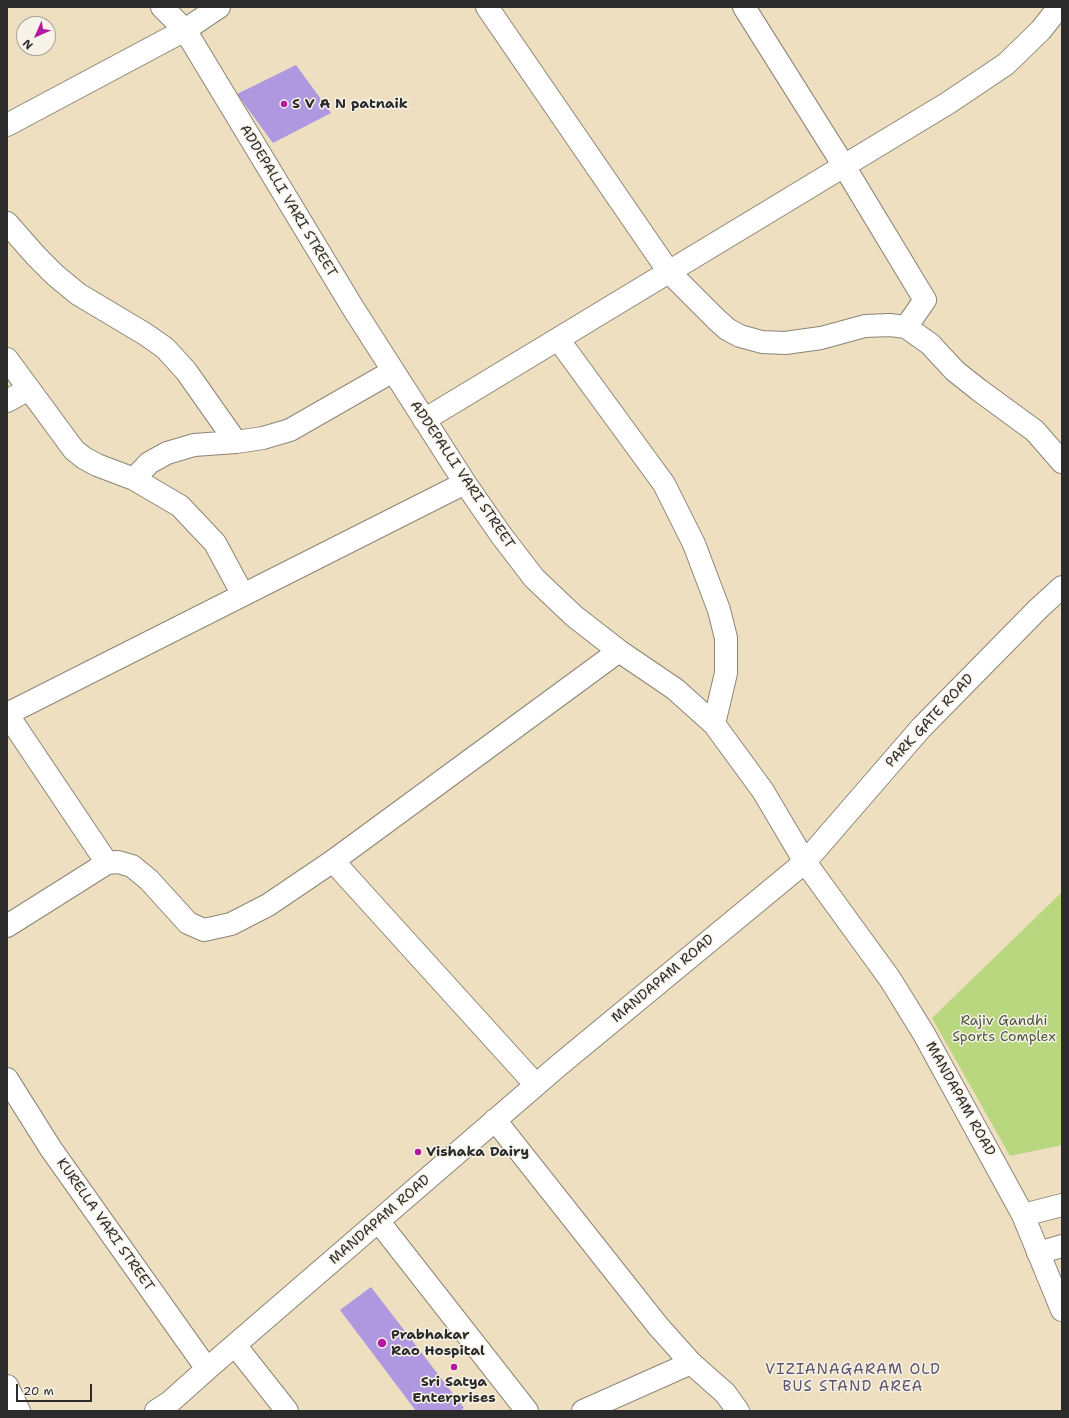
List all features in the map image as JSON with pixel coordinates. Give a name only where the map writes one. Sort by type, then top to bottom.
[{"type":"street","name":"ADDEPALLI VARI STREET","points":[[162,7],[185,30],[353,308],[465,483],[501,535],[534,578],[574,616],[619,651],[675,689],[714,724],[763,791],[805,862]]},
{"type":"street","points":[[7,125],[185,30],[219,7]]},
{"type":"street","points":[[487,7],[668,272],[728,329],[740,336],[762,342],[785,343],[821,338],[865,326],[890,325],[906,327],[930,344],[955,371],[1035,431],[1062,462]]},
{"type":"street","points":[[744,7],[844,166],[925,300],[906,327]]},
{"type":"street","points":[[424,420],[948,103],[1006,64],[1041,30],[1059,7]]},
{"type":"street","points":[[7,223],[55,275],[78,294],[145,334],[165,348],[186,371],[236,442]]},
{"type":"street","points":[[558,339],[664,484],[694,544],[719,610],[726,638],[726,673],[714,724]]},
{"type":"street","points":[[7,359],[74,450],[84,458],[97,465],[134,479],[180,506],[215,544],[242,595]]},
{"type":"street","points":[[134,479],[149,463],[167,453],[194,445],[264,438],[290,430],[393,370]]},
{"type":"street","points":[[7,401],[29,389]]},
{"type":"street","points":[[107,863],[7,714],[465,483]]},
{"type":"street","name":"PARK GATE ROAD","points":[[805,862],[921,728],[1039,608],[1062,587]]},
{"type":"street","points":[[7,926],[107,863],[118,862],[132,866],[149,880],[188,923],[204,930],[230,924],[268,905],[333,861],[619,651]]},
{"type":"street","points":[[333,861],[536,1085]]},
{"type":"street","name":"MANDAPAM ROAD","points":[[207,1369],[536,1085],[805,862],[890,979],[924,1034],[1023,1216],[1062,1310]]},
{"type":"street","name":"KURELLA VARI STREET","points":[[7,1079],[51,1149],[207,1369]]},
{"type":"street","points":[[495,1120],[658,1326],[691,1363],[725,1393],[738,1411]]},
{"type":"street","points":[[1023,1216],[1062,1205]]},
{"type":"street","points":[[379,1222],[527,1411]]},
{"type":"street","points":[[1038,1253],[1062,1246]]},
{"type":"street","points":[[235,1345],[287,1411]]},
{"type":"street","points":[[583,1411],[691,1363]]},
{"type":"street","points":[[156,1411],[170,1402],[207,1369]]},
{"type":"street","points":[[7,1386],[18,1411]]},
{"type":"green space","name":"Rajiv Gandhi Sports Complex","points":[[1062,892],[1062,1145],[1010,1156],[932,1018]]},
{"type":"building","name":"S V A N patnaik","points":[[296,65],[331,113],[273,143],[237,94]]},
{"type":"building","points":[[371,1287],[464,1408],[460,1411],[416,1411],[340,1310]]},
{"type":"place","name":"S V A N patnaik","points":[[284,104]]},
{"type":"place","name":"Vishaka Dairy","points":[[418,1152]]},
{"type":"place","name":"Prabhakar Rao Hospital","points":[[382,1343]]},
{"type":"place","name":"Sri Satya Enterprises","points":[[454,1367]]},
{"type":"district","name":"VIZIANAGARAM OLD BUS STAND AREA","points":[[853,1378]]}]
